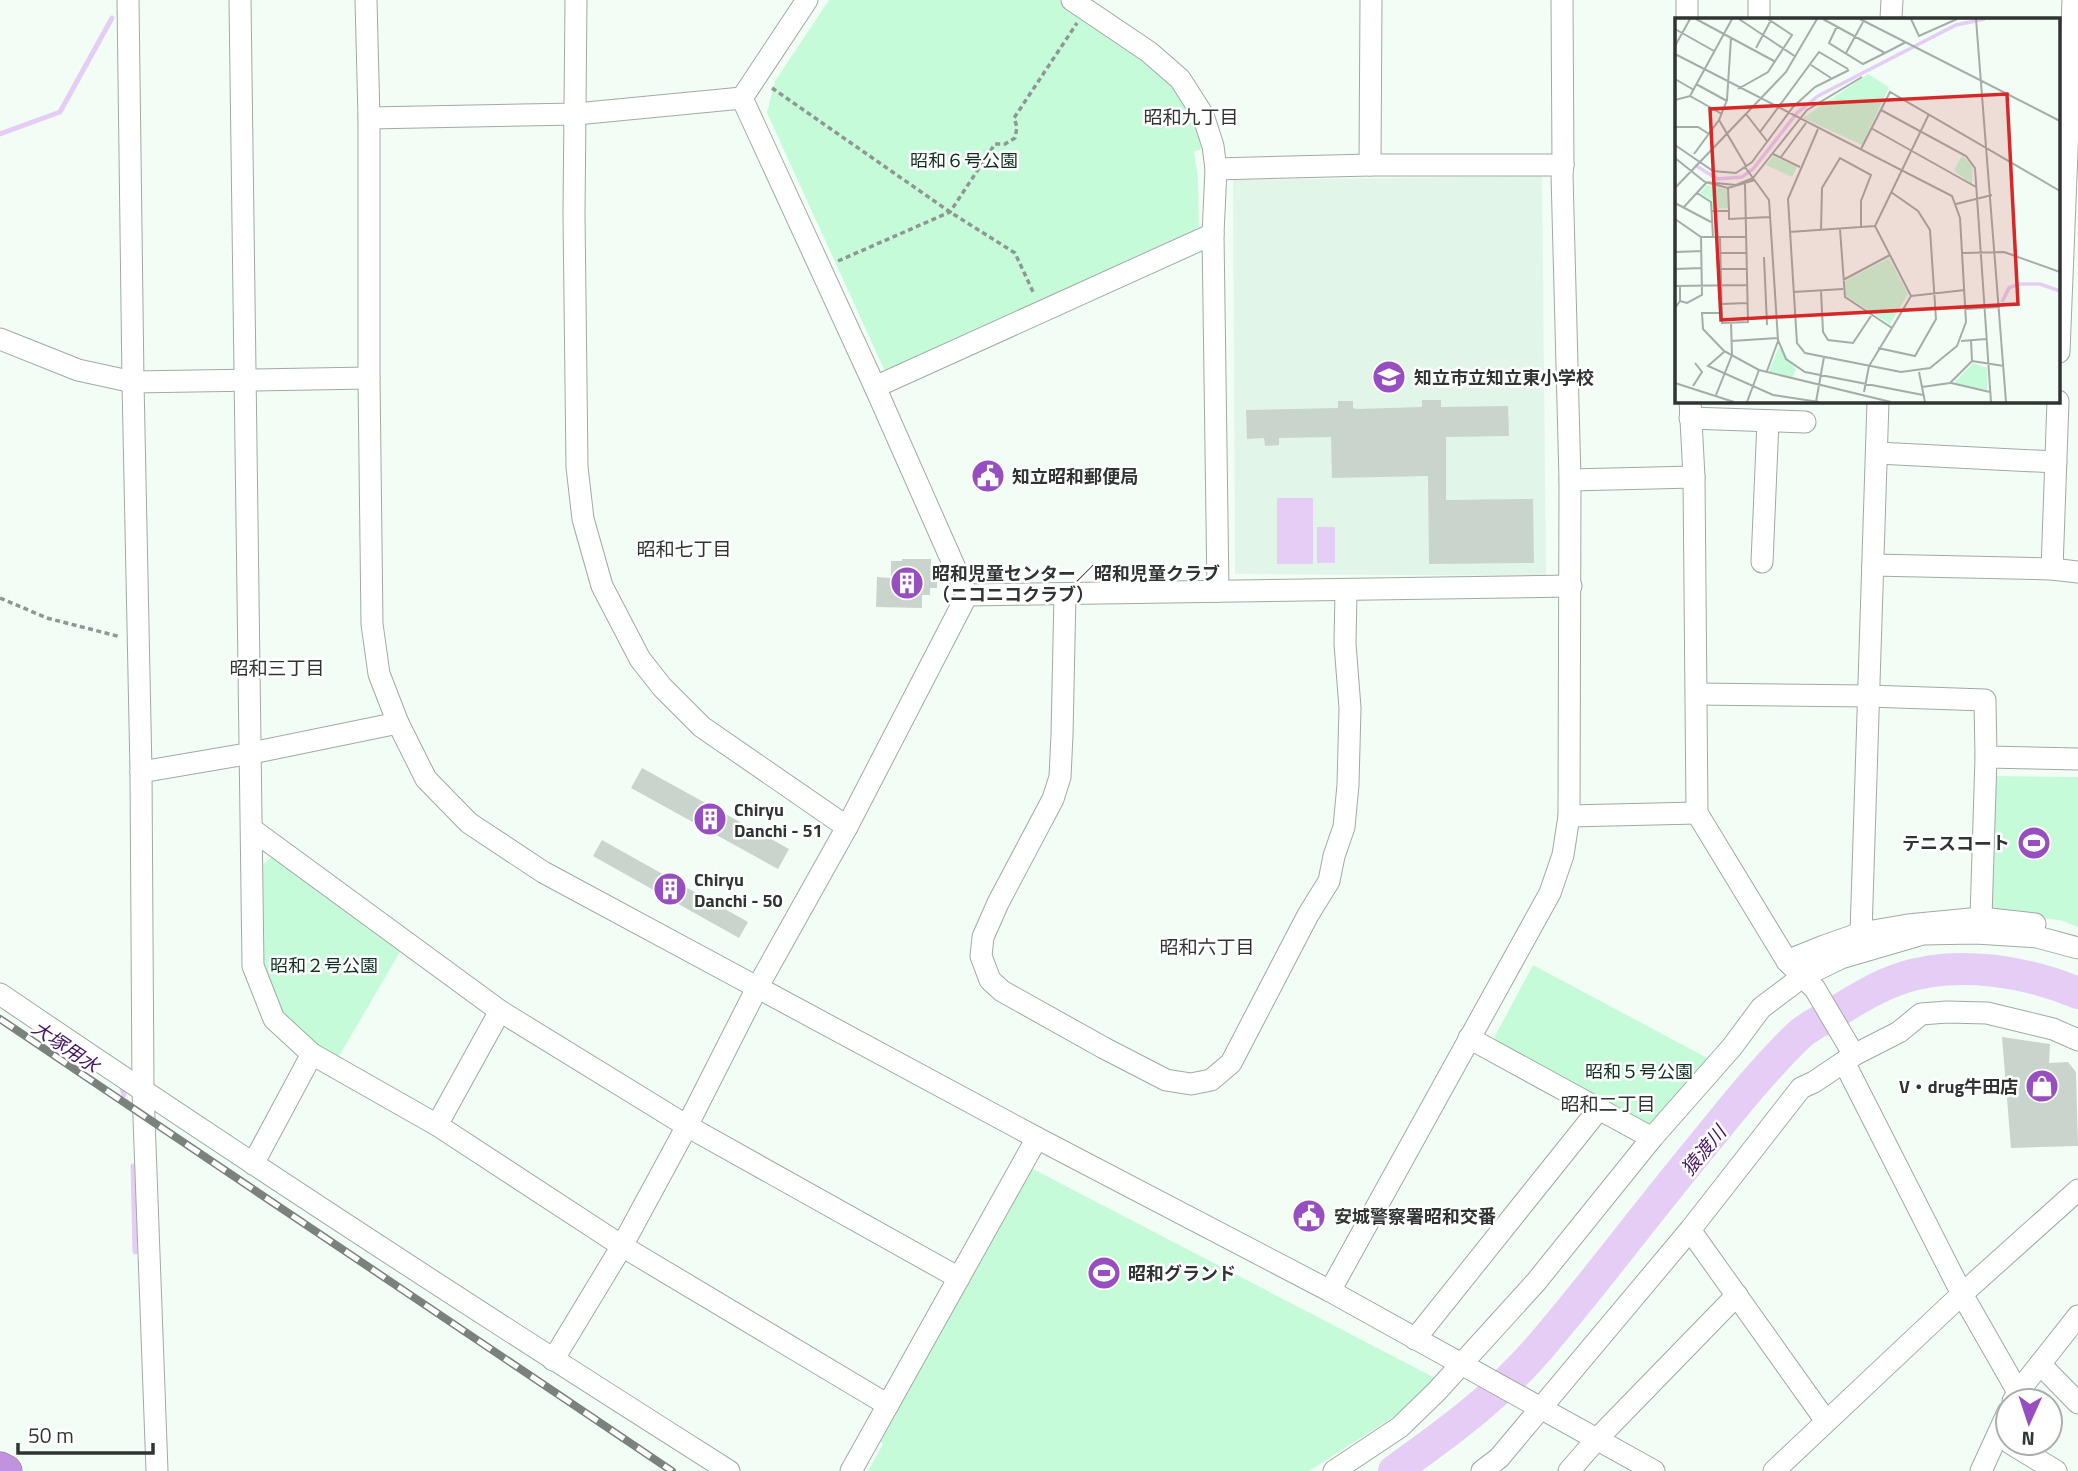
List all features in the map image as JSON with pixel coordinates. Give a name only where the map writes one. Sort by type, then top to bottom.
[{"type":"highway","points":[[0,1468],[6,1471]]},
{"type":"street","points":[[128,0],[142,772],[144,1091],[158,1471]]},
{"type":"street","points":[[240,0],[253,966],[274,1018],[312,1054],[437,1125],[622,1246],[888,1405]]},
{"type":"street","points":[[366,0],[372,624],[379,674],[398,723],[426,779],[469,823],[543,872],[1037,1138],[1330,1291],[1654,1471]]},
{"type":"street","points":[[576,0],[574,214],[577,467],[583,519],[602,586],[640,659],[662,687],[702,727],[847,827]]},
{"type":"street","points":[[743,98],[807,0]]},
{"type":"street","points":[[1370,165],[1371,0]]},
{"type":"street","points":[[1330,1291],[1549,893],[1563,855],[1569,816],[1571,586],[1562,174],[1562,0]]},
{"type":"street","points":[[1687,0],[1687,18]]},
{"type":"street","points":[[1759,0],[1759,18]]},
{"type":"street","points":[[1891,18],[1892,0]]},
{"type":"street","points":[[2060,338],[2067,242],[2064,112],[2075,45],[2073,0]]},
{"type":"street","points":[[1079,5],[1149,52],[1180,79],[1203,115],[1213,146],[1216,169],[1213,234],[1218,591]]},
{"type":"street","points":[[369,118],[576,114],[743,98]]},
{"type":"street","points":[[743,98],[876,387],[967,595]]},
{"type":"street","points":[[1216,169],[1370,165],[1563,165]]},
{"type":"street","points":[[876,387],[1213,234]]},
{"type":"street","points":[[0,339],[78,370],[133,382],[369,378]]},
{"type":"street","points":[[1861,933],[1878,402]]},
{"type":"street","points":[[2052,569],[2058,402]]},
{"type":"street","points":[[1805,422],[1758,414],[1690,410],[1694,477],[1698,813],[1801,976],[1849,1059],[2010,1387]]},
{"type":"street","points":[[1758,414],[1762,562]]},
{"type":"street","points":[[1877,453],[2056,462]]},
{"type":"street","points":[[1570,480],[1694,477]]},
{"type":"street","points":[[1873,565],[2052,569],[2078,572]]},
{"type":"street","points":[[967,595],[1571,586]]},
{"type":"street","points":[[1065,594],[1060,777],[1053,799],[982,937],[981,956],[990,980],[1002,991],[1167,1080],[1191,1084],[1211,1080],[1230,1063],[1328,881],[1344,827],[1348,785],[1350,708],[1345,644],[1346,590]]},
{"type":"street","points":[[553,1360],[622,1246],[687,1126],[757,988],[847,827],[967,595]]},
{"type":"street","points":[[1697,694],[1986,700],[1981,918]]},
{"type":"street","points":[[142,772],[398,723]]},
{"type":"street","points":[[1986,757],[2078,758]]},
{"type":"street","points":[[1569,816],[1698,813]]},
{"type":"street","points":[[253,830],[500,1011],[687,1126],[959,1278]]},
{"type":"street","points":[[1334,1471],[1400,1427],[1465,1367],[1761,1009],[1801,976],[1824,946],[1861,933],[1908,925],[1981,918],[2031,923],[2078,934]]},
{"type":"street","points":[[1801,976],[1841,958],[1923,934],[1976,933],[2038,937],[2078,948]]},
{"type":"street","points":[[0,994],[253,1164],[553,1360],[729,1471]]},
{"type":"street","points":[[437,1125],[500,1011]]},
{"type":"street","points":[[1482,1471],[1499,1458],[1537,1406],[1690,1230],[1801,1088],[1899,1031],[1921,1014],[1987,1013],[2053,1029],[2078,1040]]},
{"type":"street","points":[[1469,1038],[1652,1138]]},
{"type":"street","points":[[253,1164],[312,1054]]},
{"type":"street","points":[[1415,1339],[1599,1109]]},
{"type":"street","points":[[851,1471],[1037,1138]]},
{"type":"street","points":[[1774,1471],[2078,1189]]},
{"type":"street","points":[[1690,1230],[1826,1421]]},
{"type":"street","points":[[1569,1471],[1737,1295]]},
{"type":"street","points":[[2023,1387],[2078,1316]]},
{"type":"street","points":[[2040,1364],[2078,1403]]},
{"type":"street","points":[[1981,1471],[1994,1454]]},
{"type":"street","points":[[2033,1457],[2056,1471]]},
{"type":"path","points":[[820,268],[950,212],[995,144],[1005,144],[1015,138],[1017,127],[1014,118],[1079,5]]},
{"type":"path","points":[[756,77],[950,212],[1015,253],[1042,312]]},
{"type":"path","points":[[0,598],[47,618],[139,641]]},
{"type":"shaded area","name":"知立市立知立東小学校","points":[[1542,176],[1546,576],[1235,574],[1233,180]]},
{"type":"shaded area","points":[[1277,498],[1313,498],[1313,564],[1277,564]]},
{"type":"shaded area","points":[[1317,527],[1335,527],[1335,563],[1317,563]]},
{"type":"green space","name":"昭和６号公園","points":[[829,0],[1060,0],[1143,56],[1177,86],[1195,116],[1206,147],[1194,152],[1198,179],[1199,226],[884,369],[767,113],[775,81]]},
{"type":"green space","name":"テニスコート","points":[[1991,776],[2078,777],[2078,927],[2060,920],[1999,914],[1989,908]]},
{"type":"green space","name":"昭和２号公園","points":[[275,855],[401,950],[338,1058],[298,1032],[282,1016],[264,970],[263,864]]},
{"type":"green space","name":"昭和５号公園","points":[[1533,965],[1711,1060],[1654,1124],[1646,1125],[1496,1042],[1495,1036]]},
{"type":"green space","name":"昭和グランド","points":[[1033,1169],[1433,1377],[1429,1394],[1309,1471],[868,1471],[883,1444],[872,1434]]},
{"type":"building","points":[[1422,400],[1441,400],[1441,407],[1508,406],[1509,436],[1446,437],[1446,500],[1533,499],[1534,563],[1429,564],[1428,476],[1332,478],[1331,437],[1279,438],[1279,445],[1265,446],[1264,438],[1247,439],[1246,410],[1338,408],[1338,401],[1353,401],[1353,408],[1357,409],[1422,407]]},
{"type":"building","name":"昭和児童センター／昭和児童クラブ （ニコニコクラブ）","points":[[931,559],[931,573],[937,573],[937,588],[930,588],[930,595],[922,595],[922,608],[876,607],[877,577],[891,578],[891,561]]},
{"type":"building","name":"Chiryu Danchi - 51","points":[[642,768],[789,849],[778,869],[631,788]]},
{"type":"building","name":"Chiryu Danchi - 50","points":[[602,840],[748,922],[739,938],[593,856]]},
{"type":"building","name":"V・drug牛田店","points":[[2002,1037],[2050,1044],[2049,1063],[2068,1062],[2076,1072],[2078,1146],[2011,1148]]},
{"type":"waterway","points":[[0,134],[60,112],[112,18]]},
{"type":"waterway","name":"猿渡川","points":[[1394,1471],[1470,1414],[1523,1366],[1747,1090],[1805,1030],[1876,989],[1902,978],[1945,970],[1991,970],[2036,979],[2078,993]]},
{"type":"waterway","name":"大塚用水","points":[[121,1084],[124,1095]]},
{"type":"waterway","name":"大塚用水","points":[[133,1166],[135,1252]]},
{"type":"railway","points":[[0,1019],[672,1471]]},
{"type":"place","name":"知立市立知立東小学校","points":[[1389,377]]},
{"type":"place","name":"知立昭和郵便局","points":[[988,476]]},
{"type":"place","name":"昭和児童センター／昭和児童クラブ （ニコニコクラブ）","points":[[907,583]]},
{"type":"place","name":"Chiryu Danchi - 51","points":[[710,819]]},
{"type":"place","name":"テニスコート","points":[[2034,843]]},
{"type":"place","name":"Chiryu Danchi - 50","points":[[670,889]]},
{"type":"place","name":"V・drug牛田店","points":[[2042,1086]]},
{"type":"place","name":"安城警察署昭和交番","points":[[1309,1216]]},
{"type":"place","name":"昭和グランド","points":[[1104,1273]]},
{"type":"district","name":"昭和九丁目","points":[[1191,116]]},
{"type":"district","name":"昭和七丁目","points":[[684,548]]},
{"type":"district","name":"昭和三丁目","points":[[277,667]]},
{"type":"district","name":"昭和六丁目","points":[[1207,946]]},
{"type":"district","name":"昭和二丁目","points":[[1608,1103]]}]
